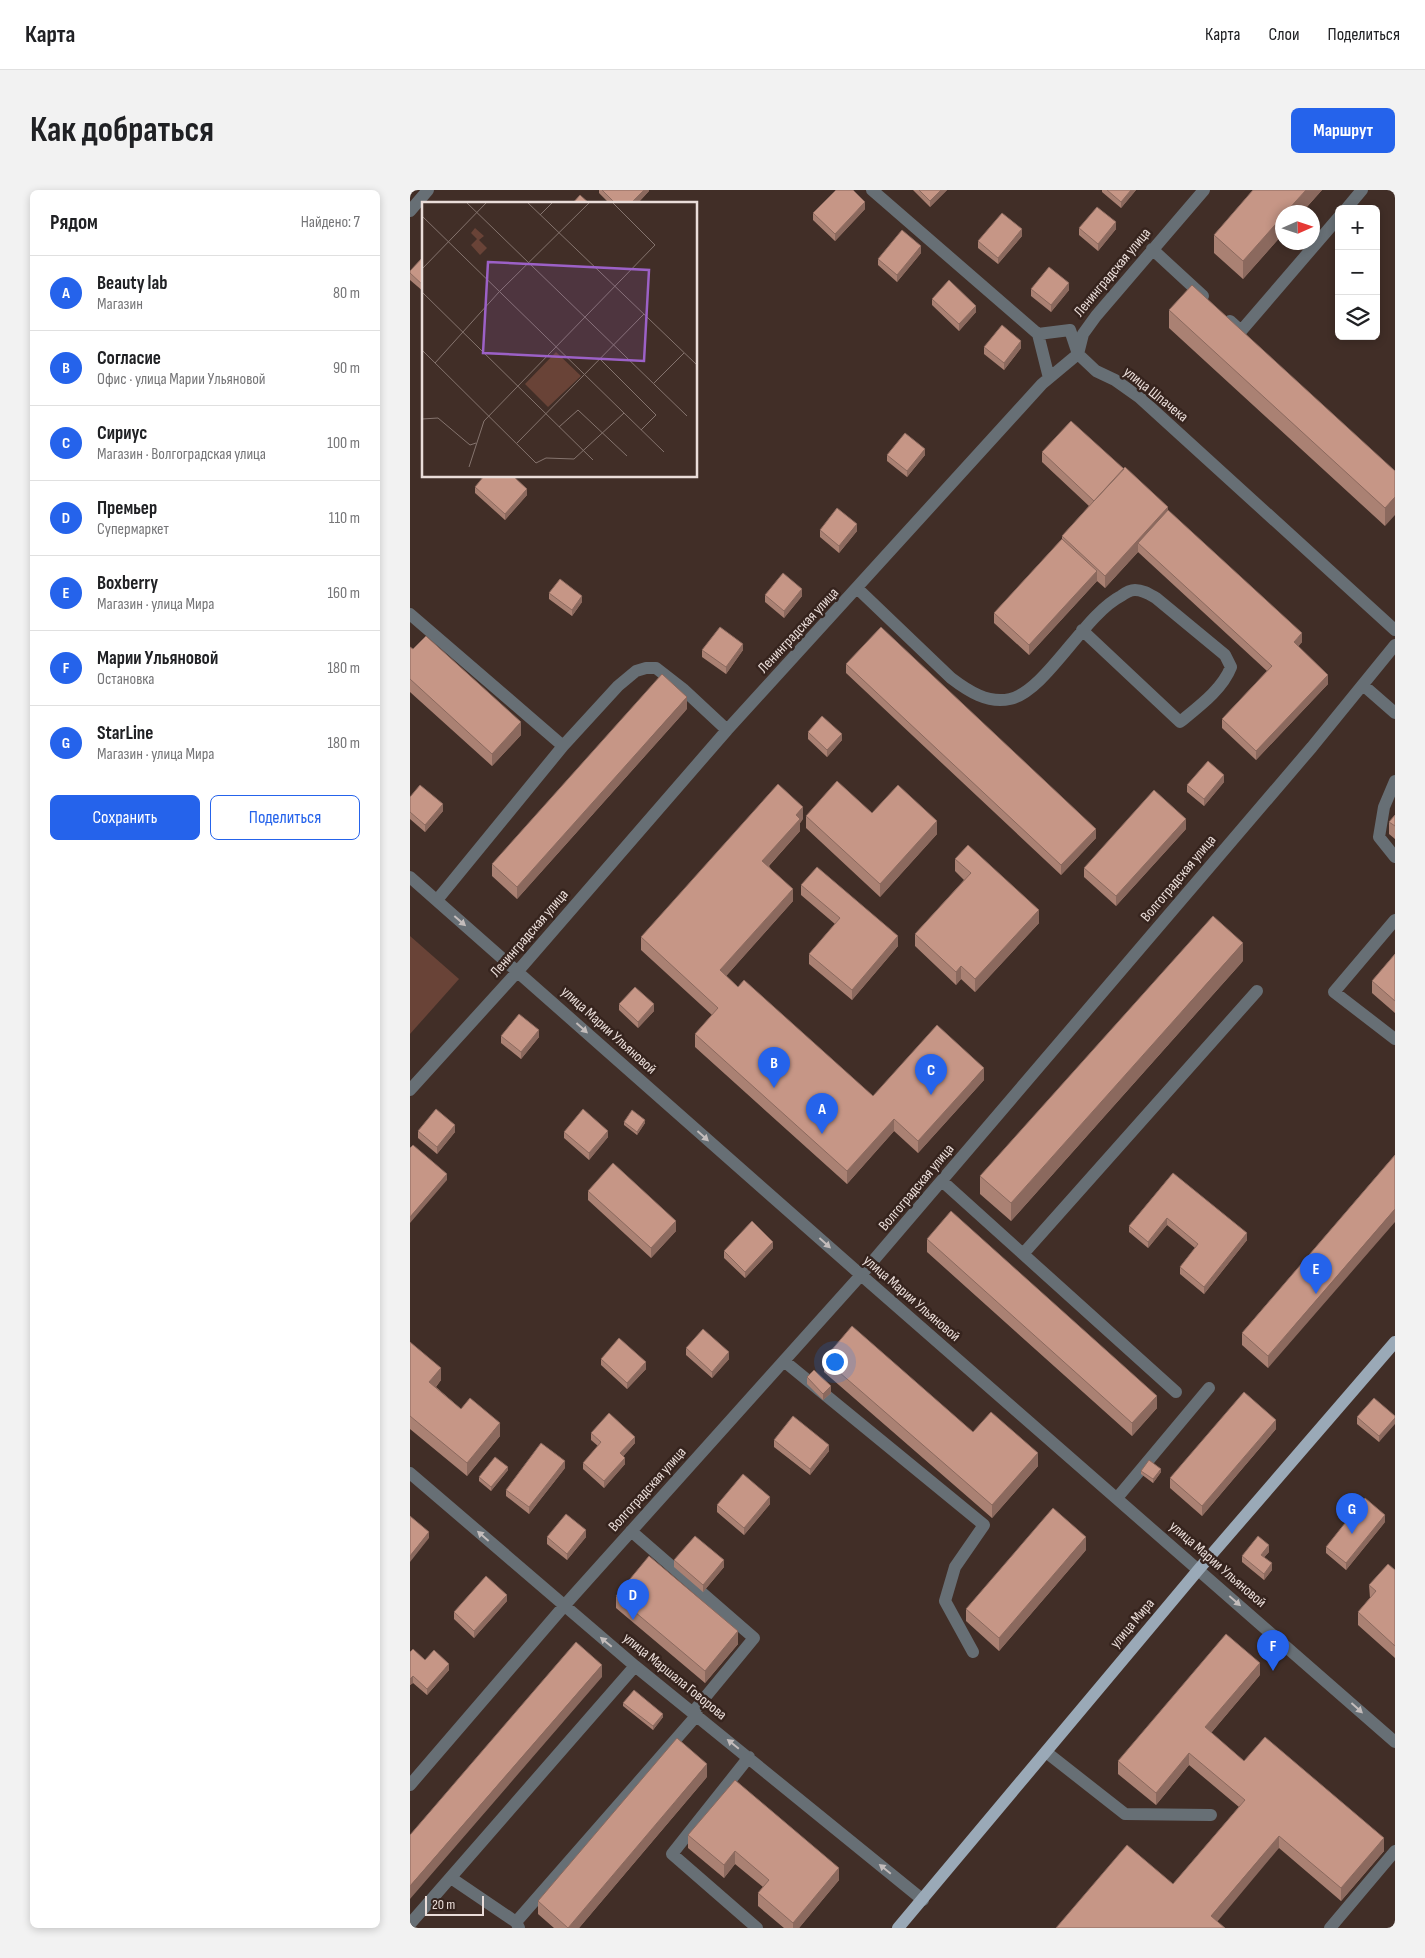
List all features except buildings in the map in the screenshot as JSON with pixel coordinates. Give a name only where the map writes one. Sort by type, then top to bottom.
[{"type":"main road","name":"улица Мира","points":[[898,1928],[1199,1569],[1395,1342]]},
{"type":"street","points":[[410,210],[428,190]]},
{"type":"street","points":[[872,190],[1038,334],[1049,378]]},
{"type":"street","name":"Ленинградская улица","points":[[410,1090],[518,972],[728,730],[858,589],[1042,384],[1078,354],[1083,334],[1096,316],[1204,190]]},
{"type":"street","points":[[1349,205],[1362,190]]},
{"type":"street","points":[[1152,249],[1245,334],[1335,222]]},
{"type":"street","points":[[1038,334],[1070,330],[1078,354]]},
{"type":"street","name":"улица Шпачека","points":[[1078,354],[1096,370],[1115,380],[1138,397],[1395,630]]},
{"type":"street","points":[[858,589],[951,678],[966,690],[985,698],[997,700],[1011,699],[1024,693],[1064,653],[1082,630],[1111,601],[1133,590],[1144,591],[1156,598],[1225,655],[1231,667],[1228,676],[1180,722],[1082,630]]},
{"type":"street","points":[[410,614],[564,746]]},
{"type":"street","name":"Волгоградская улица","points":[[410,1784],[564,1606],[862,1276],[1395,646]]},
{"type":"street","points":[[437,900],[564,746],[618,686],[636,671],[656,668],[683,689],[728,730]]},
{"type":"street","points":[[1363,685],[1395,713]]},
{"type":"street","points":[[1395,781],[1384,806],[1379,836],[1395,857]]},
{"type":"street","name":"улица Марии Ульяновой","points":[[410,877],[862,1276],[1395,1742]]},
{"type":"street","points":[[1395,920],[1334,992],[1395,1039]]},
{"type":"street","points":[[1022,1254],[1257,991]]},
{"type":"street","points":[[942,1181],[1176,1392]]},
{"type":"street","points":[[784,1361],[984,1525],[955,1567],[945,1601],[973,1652]]},
{"type":"street","points":[[1117,1498],[1209,1388]]},
{"type":"street","name":"улица Маршала Говорова","points":[[410,1473],[635,1666],[923,1900]]},
{"type":"street","points":[[451,1878],[517,1925],[695,1713],[754,1638],[631,1531]]},
{"type":"street","points":[[410,1924],[635,1666]]},
{"type":"street","points":[[1046,1752],[1125,1814],[1212,1815]]},
{"type":"street","points":[[749,1757],[672,1854],[757,1928]]},
{"type":"street","points":[[1330,1928],[1395,1851]]},
{"type":"shaded area","points":[[410,936],[459,979],[410,1034]]},
{"type":"place","name":"Согласие","points":[[774,1088]]},
{"type":"place","name":"Сириус","points":[[931,1095]]},
{"type":"place","name":"Beauty lab","points":[[822,1134]]},
{"type":"place","name":"Boxberry","points":[[1316,1294]]},
{"type":"place","name":"StarLine","points":[[1352,1534]]},
{"type":"place","name":"Премьер","points":[[633,1620]]},
{"type":"place","name":"Марии Ульяновой","points":[[1273,1671]]}]
